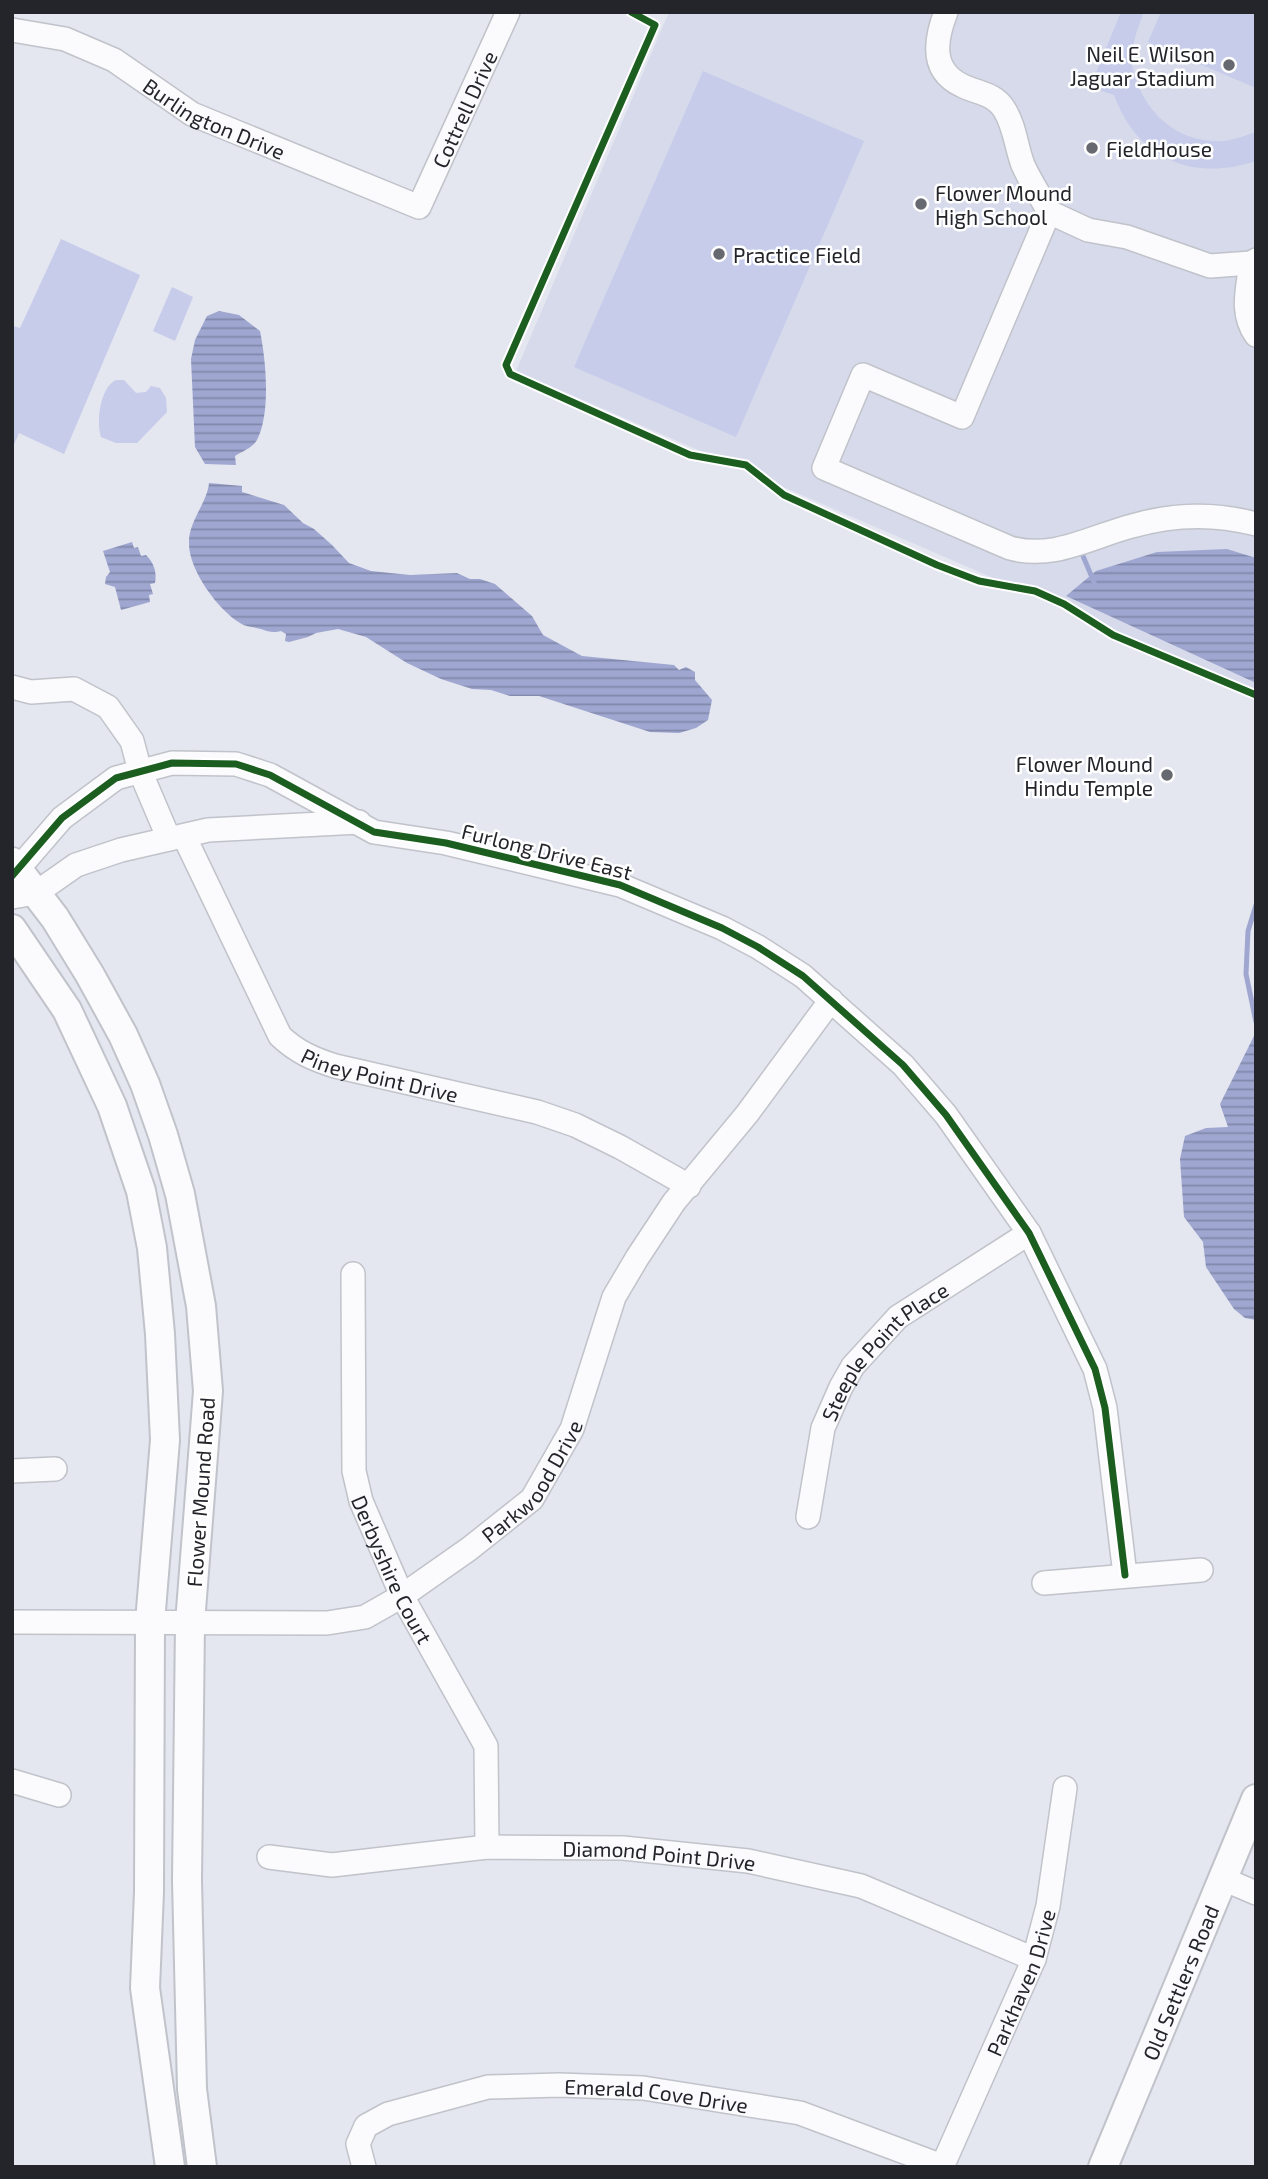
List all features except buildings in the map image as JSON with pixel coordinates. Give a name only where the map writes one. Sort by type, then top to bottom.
[{"type":"main road","name":"Flower Mound Road","points":[[14,869],[24,895],[74,949],[123,1035],[159,1122],[180,1194],[201,1306],[208,1391],[190,1623],[187,1895],[192,2089],[202,2167]]},
{"type":"main road","name":"Flower Mound Road","points":[[12,929],[67,1010],[112,1106],[141,1191],[152,1248],[160,1334],[165,1440],[150,1622],[149,1892],[145,1988],[170,2167]]},
{"type":"main road","name":"Old Settlers Road","points":[[1103,2167],[1256,1799]]},
{"type":"street","name":"Cottrell Drive","points":[[419,207],[508,12]]},
{"type":"street","points":[[946,12],[938,31],[936,49],[941,65],[949,77],[961,85],[992,96],[1003,107],[1023,164],[1049,212],[1087,230],[1127,237],[1210,266],[1254,262],[1245,310],[1256,335]]},
{"type":"street","name":"Burlington Drive","points":[[12,30],[65,38],[114,60],[191,114],[419,207]]},
{"type":"street","points":[[1049,212],[962,417],[863,375],[824,468],[989,539],[1024,551],[1048,552],[1064,549],[1129,527],[1174,517],[1208,516],[1256,524]]},
{"type":"street","name":"Piney Point Drive","points":[[12,687],[31,692],[74,689],[108,707],[132,741],[140,771],[280,1036],[291,1047],[335,1066],[537,1112],[575,1125],[689,1186]]},
{"type":"street","points":[[14,869],[62,818],[116,778],[172,763],[236,764],[270,775],[359,822]]},
{"type":"street","name":"Furlong Drive East","points":[[24,895],[76,865],[121,850],[208,830],[359,822],[374,832],[446,843],[620,885],[722,928],[758,947],[803,976],[903,1065],[946,1115],[1029,1233],[1095,1369],[1105,1408],[1125,1576]]},
{"type":"street","name":"Parkwood Drive","points":[[12,1622],[327,1623],[366,1617],[402,1596],[469,1549],[532,1499],[572,1429],[614,1297],[636,1258],[674,1202],[747,1114],[831,1000]]},
{"type":"street","name":"Steeple Point Place","points":[[808,1517],[823,1428],[853,1366],[898,1317],[1029,1233]]},
{"type":"street","name":"Derbyshire Court","points":[[353,1274],[354,1471],[361,1501],[402,1596],[486,1746],[487,1847]]},
{"type":"street","points":[[12,1471],[55,1469]]},
{"type":"street","points":[[1044,1583],[1201,1570]]},
{"type":"street","points":[[12,1781],[59,1795]]},
{"type":"street","name":"Parkhaven Drive","points":[[942,2166],[1034,1959],[1048,1906],[1065,1788]]},
{"type":"street","name":"Diamond Point Drive","points":[[269,1857],[332,1865],[487,1847],[623,1848],[748,1861],[861,1886],[1034,1959]]},
{"type":"street","points":[[1223,1879],[1256,1892]]},
{"type":"street","name":"Emerald Cove Drive","points":[[364,2167],[358,2144],[366,2126],[388,2114],[488,2087],[559,2085],[643,2088],[800,2113],[942,2166]]},
{"type":"shaded area","name":"Flower Mound High School","points":[[669,12],[1256,12],[1256,692],[516,371]]},
{"type":"shaded area","points":[[1121,12],[1144,12],[1134,41],[1132,63],[1138,86],[1155,113],[1178,131],[1208,141],[1228,140],[1256,132],[1256,161],[1210,169],[1170,160],[1152,150],[1137,135],[1124,117],[1114,95],[1090,87]]},
{"type":"shaded area","name":"Neil E. Wilson Jaguar Stadium","points":[[1161,12],[1256,12],[1256,88],[1148,42]]},
{"type":"shaded area","name":"Practice Field","points":[[703,71],[864,141],[736,437],[574,367]]},
{"type":"shaded area","points":[[61,239],[140,275],[64,454],[19,433],[12,449],[12,328],[20,328]]},
{"type":"shaded area","points":[[172,287],[193,297],[175,341],[153,331]]},
{"type":"shaded area","points":[[219,311],[239,315],[260,331],[264,357],[266,401],[261,429],[255,443],[235,456],[236,465],[205,464],[195,447],[191,359],[195,340],[207,316]]},
{"type":"shaded area","points":[[116,380],[124,380],[136,393],[146,392],[151,386],[160,388],[166,398],[167,412],[137,443],[116,443],[101,437],[99,422],[103,397]]},
{"type":"shaded area","points":[[209,483],[242,486],[242,492],[284,505],[332,545],[349,563],[371,571],[410,575],[457,573],[470,579],[495,584],[532,616],[543,635],[582,656],[674,665],[679,670],[686,667],[695,672],[695,680],[712,700],[708,720],[696,728],[679,733],[650,732],[539,696],[510,696],[491,690],[472,689],[441,679],[407,663],[366,637],[338,629],[289,642],[285,641],[286,634],[281,631],[269,631],[242,624],[231,617],[214,599],[199,577],[190,554],[191,528]]},
{"type":"shaded area","points":[[132,542],[134,548],[138,547],[141,556],[146,555],[151,561],[155,571],[155,583],[150,584],[153,594],[149,595],[150,602],[121,610],[115,587],[105,584],[110,572],[103,551]]},
{"type":"shaded area","points":[[1227,549],[1256,558],[1256,683],[1066,596],[1096,571],[1157,552]]},
{"type":"shaded area","points":[[1256,1032],[1256,1320],[1245,1318],[1234,1309],[1206,1267],[1203,1242],[1184,1217],[1180,1159],[1185,1136],[1206,1128],[1228,1127],[1220,1104]]},
{"type":"waterway","points":[[1083,556],[1094,582]]},
{"type":"waterway","points":[[1256,905],[1248,931],[1246,974],[1256,1022]]},
{"type":"cycle path","points":[[631,12],[655,25],[506,365],[510,374],[690,455],[746,465],[784,495],[937,565],[979,581],[1035,591],[1064,604],[1113,635],[1256,695]]},
{"type":"cycle path","points":[[12,876],[62,818],[116,778],[172,763],[236,764],[270,775],[374,832],[446,843],[620,885],[722,928],[758,947],[803,976],[903,1065],[946,1115],[1029,1233],[1095,1369],[1105,1408],[1125,1575]]},
{"type":"place","name":"Neil E. Wilson Jaguar Stadium","points":[[1229,65]]},
{"type":"place","name":"FieldHouse","points":[[1092,148]]},
{"type":"place","name":"Flower Mound High School","points":[[921,204]]},
{"type":"place","name":"Practice Field","points":[[719,254]]},
{"type":"place","name":"Flower Mound Hindu Temple","points":[[1167,775]]}]
